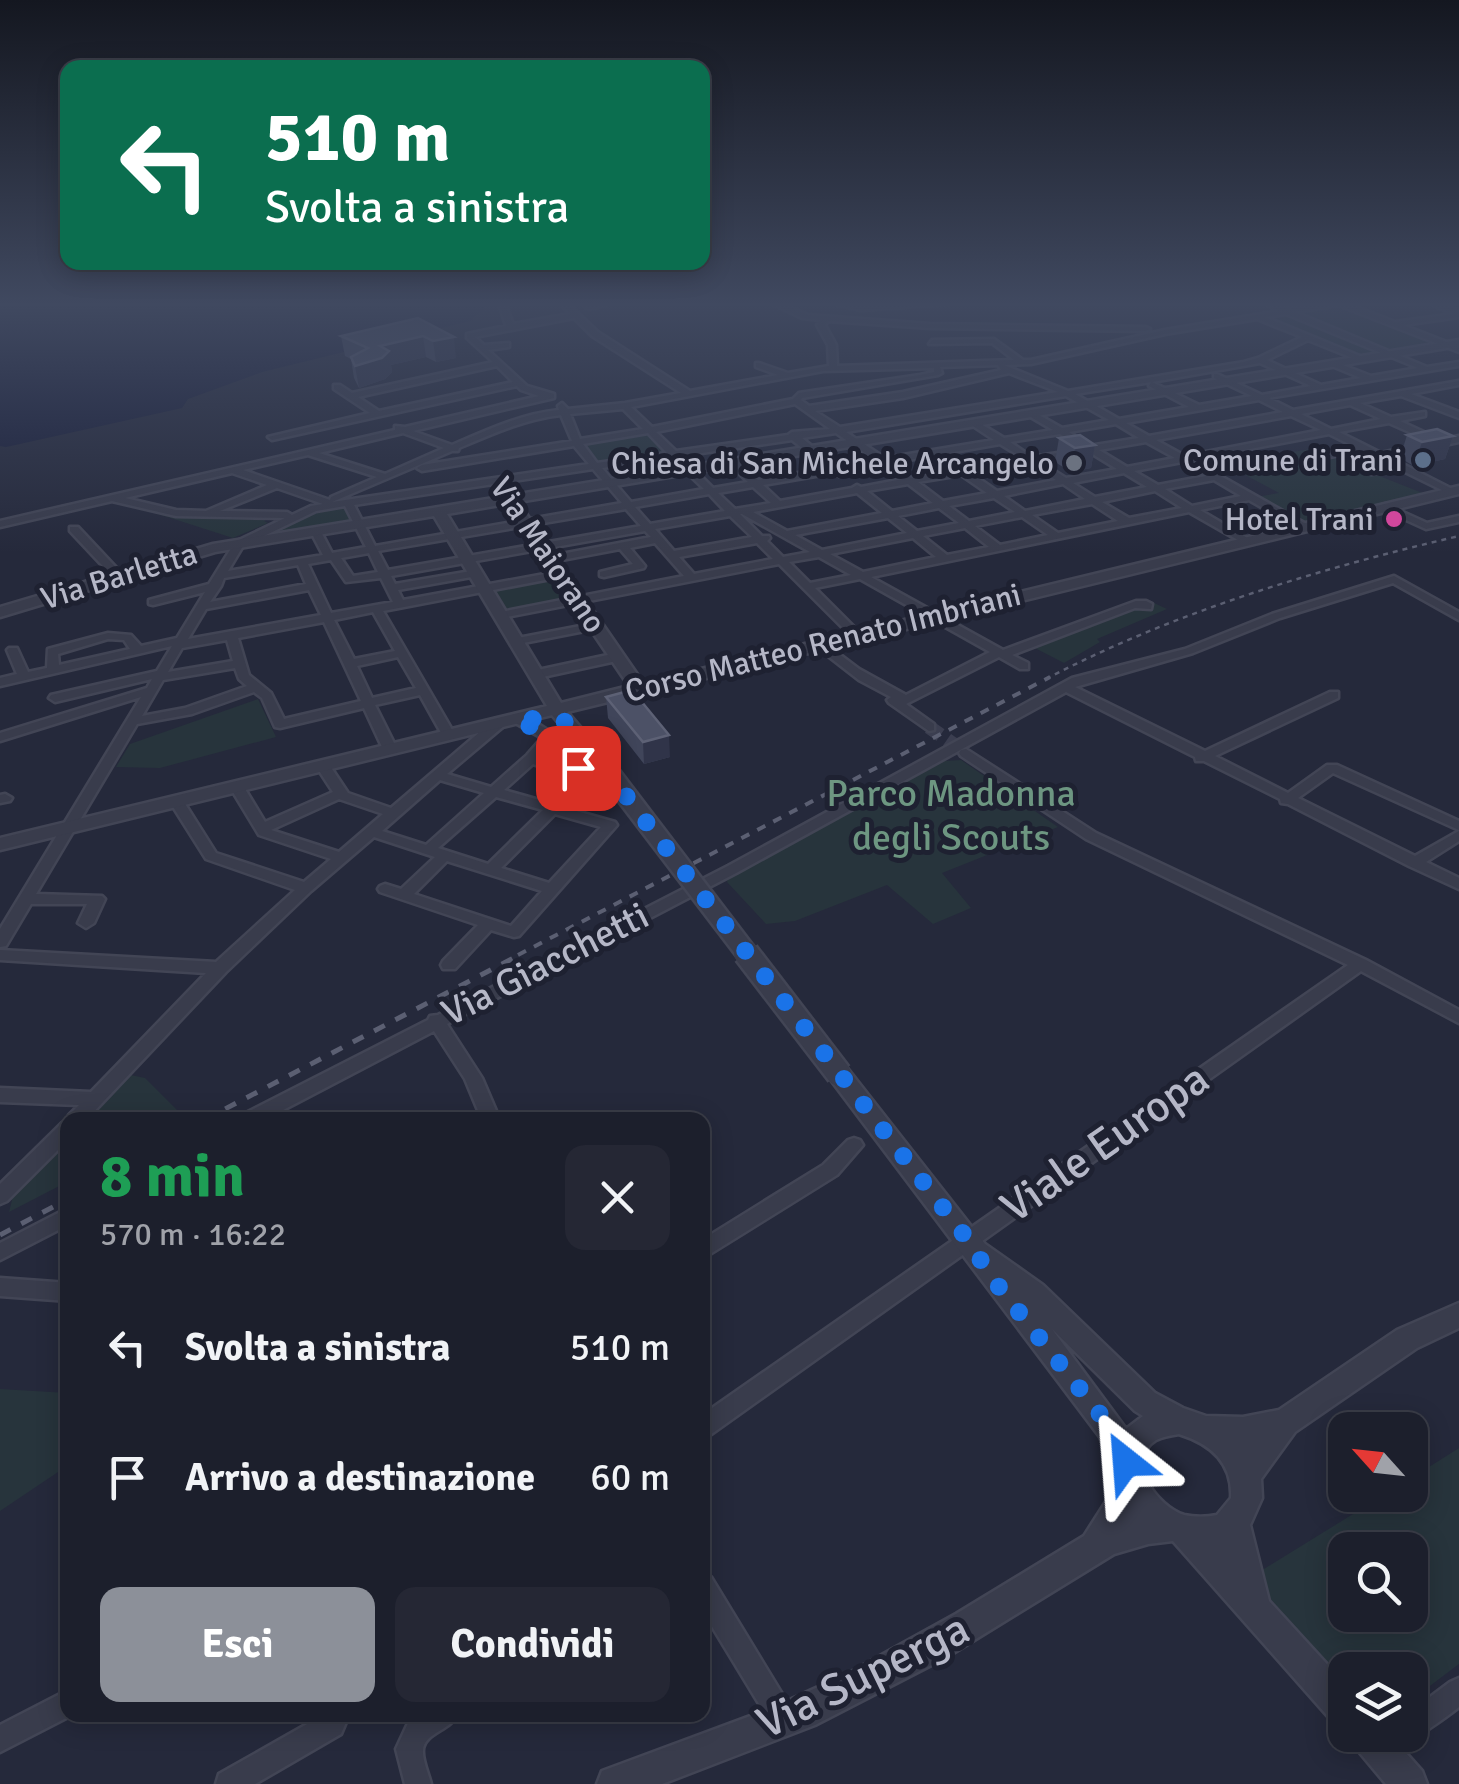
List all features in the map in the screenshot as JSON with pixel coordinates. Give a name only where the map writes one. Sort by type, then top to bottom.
[{"type":"street","points":[[351,396],[395,386]]},
{"type":"street","points":[[272,437],[502,386]]},
{"type":"street","points":[[526,386],[559,399],[577,443],[692,578]]},
{"type":"street","points":[[678,386],[690,395]]},
{"type":"street","points":[[0,942],[239,544],[297,514],[514,422],[735,386]]},
{"type":"street","points":[[411,468],[650,431],[796,401],[800,396],[865,386]]},
{"type":"street","points":[[903,386],[914,392]]},
{"type":"street","points":[[808,409],[943,386]]},
{"type":"street","points":[[1050,386],[1302,526]]},
{"type":"street","points":[[314,508],[1107,386]]},
{"type":"street","points":[[1156,386],[1264,443]]},
{"type":"street","name":"Via Barletta","points":[[0,612],[191,554],[239,544],[1202,386]]},
{"type":"street","points":[[1237,386],[1456,491]]},
{"type":"street","points":[[1315,386],[1440,443]]},
{"type":"street","points":[[152,602],[219,581],[332,556],[1329,386]]},
{"type":"street","points":[[1386,386],[1403,394],[1459,404]]},
{"type":"street","points":[[672,556],[1422,414],[1404,408],[1416,397],[1449,386]]},
{"type":"street","name":"Via Maiorano","points":[[337,387],[401,430],[484,458],[638,688]]},
{"type":"street","points":[[938,388],[953,394]]},
{"type":"street","points":[[392,588],[473,566],[737,511],[1403,394]]},
{"type":"street","points":[[0,524],[551,396]]},
{"type":"street","points":[[1416,397],[1459,415]]},
{"type":"street","points":[[1031,399],[1051,411]]},
{"type":"street","points":[[968,400],[1004,419]]},
{"type":"street","points":[[796,401],[840,428],[999,549]]},
{"type":"street","points":[[625,406],[708,492],[737,511],[789,533],[1024,666]]},
{"type":"street","points":[[938,414],[956,427]]},
{"type":"street","points":[[1032,414],[1245,541]]},
{"type":"street","points":[[893,422],[1056,536]]},
{"type":"street","points":[[976,424],[1126,522]]},
{"type":"street","points":[[792,434],[945,559]]},
{"type":"street","points":[[1380,456],[1459,439]]},
{"type":"street","points":[[716,446],[778,504]]},
{"type":"street","points":[[1327,456],[1365,448]]},
{"type":"street","points":[[529,451],[558,492]]},
{"type":"street","points":[[306,452],[386,477]]},
{"type":"street","points":[[1374,472],[1403,466]]},
{"type":"street","points":[[411,468],[561,715],[1111,1428],[1139,1499],[1178,1528],[1254,1604],[1328,1690]]},
{"type":"street","points":[[232,470],[327,502]]},
{"type":"street","points":[[502,615],[1214,477]]},
{"type":"street","points":[[202,515],[276,485]]},
{"type":"street","name":"Corso Matteo Renato Imbriani","points":[[508,720],[561,715],[596,699],[638,688],[1456,491]]},
{"type":"street","points":[[806,588],[1248,497]]},
{"type":"street","points":[[113,498],[151,510],[202,515],[297,514]]},
{"type":"street","points":[[348,503],[400,604]]},
{"type":"street","points":[[1385,507],[1426,526],[1459,519]]},
{"type":"street","points":[[737,511],[780,562],[855,634]]},
{"type":"street","points":[[74,529],[119,576]]},
{"type":"street","points":[[316,532],[350,580],[473,566]]},
{"type":"street","points":[[547,552],[587,552],[659,539]]},
{"type":"street","points":[[604,574],[640,566],[623,546]]},
{"type":"street","points":[[587,552],[618,592]]},
{"type":"street","points":[[301,562],[390,749]]},
{"type":"street","points":[[0,682],[138,650],[561,574]]},
{"type":"street","name":"Via Giacchetti","points":[[263,1112],[965,748],[1081,679],[1189,651],[1276,616],[1394,579],[1457,614]]},
{"type":"street","points":[[204,606],[312,586]]},
{"type":"street","points":[[232,601],[237,619]]},
{"type":"street","points":[[855,671],[906,700],[1001,653],[1134,604]]},
{"type":"street","points":[[376,608],[449,735]]},
{"type":"street","points":[[518,642],[596,626]]},
{"type":"street","points":[[54,670],[52,652],[80,643],[122,635],[132,640],[138,650]]},
{"type":"street","points":[[232,635],[242,676],[267,696],[280,724],[423,690]]},
{"type":"street","points":[[80,643],[102,659]]},
{"type":"street","points":[[818,643],[930,728]]},
{"type":"street","points":[[13,650],[24,676]]},
{"type":"street","points":[[349,664],[402,653]]},
{"type":"street","points":[[538,674],[617,657]]},
{"type":"street","points":[[55,698],[162,675],[238,664]]},
{"type":"street","points":[[134,721],[188,711],[256,686]]},
{"type":"street","points":[[1066,687],[1459,884]]},
{"type":"street","points":[[0,738],[152,690]]},
{"type":"street","points":[[1202,758],[1334,695]]},
{"type":"street","points":[[581,731],[581,714],[596,699]]},
{"type":"street","points":[[561,715],[572,714],[600,762]]},
{"type":"street","points":[[83,1112],[220,968],[306,888],[436,775],[508,720]]},
{"type":"street","points":[[0,844],[508,720],[550,738],[582,777]]},
{"type":"street","points":[[428,850],[550,738]]},
{"type":"street","points":[[965,748],[1069,823],[1111,847],[1360,964],[1459,1017]]},
{"type":"street","points":[[533,757],[582,777]]},
{"type":"street","points":[[323,766],[340,794],[392,813]]},
{"type":"street","points":[[1286,800],[1332,768],[1459,826]]},
{"type":"street","points":[[385,889],[514,932],[610,825],[436,775]]},
{"type":"street","points":[[491,870],[582,777]]},
{"type":"street","points":[[238,787],[261,829],[342,858]]},
{"type":"street","points":[[261,829],[340,794]]},
{"type":"street","points":[[177,802],[211,856],[306,888]]},
{"type":"street","points":[[371,832],[552,888]]},
{"type":"street","points":[[1414,863],[1459,836]]},
{"type":"street","points":[[404,896],[446,855]]},
{"type":"street","points":[[27,899],[96,899],[98,903],[86,923]]},
{"type":"street","points":[[449,965],[489,924]]},
{"type":"street","points":[[0,955],[220,968]]},
{"type":"street","name":"Viale Europa","points":[[710,1422],[970,1243],[1360,964]]},
{"type":"street","points":[[436,1020],[473,1078],[488,1112]]},
{"type":"street","points":[[0,1095],[100,1094]]},
{"type":"street","points":[[0,1196],[60,1136]]},
{"type":"street","points":[[710,1246],[830,1170],[854,1145]]},
{"type":"street","points":[[0,1252],[60,1220]]},
{"type":"street","points":[[970,1243],[1033,1293],[1145,1402],[1230,1446],[1246,1474],[1249,1492],[1244,1510],[1234,1523],[1207,1533],[1178,1528]]},
{"type":"street","points":[[0,1287],[60,1291]]},
{"type":"street","points":[[1246,1474],[1285,1422],[1407,1339],[1459,1315]]},
{"type":"street","points":[[1127,1468],[1128,1448],[1145,1427],[1193,1424],[1242,1431],[1285,1422]]},
{"type":"street","name":"Via Superga","points":[[1098,1542],[1121,1505],[1127,1468]]},
{"type":"street","points":[[1234,1523],[1254,1604]]},
{"type":"street","name":"Via Superga","points":[[615,1784],[784,1721],[862,1685],[973,1624],[1098,1542],[1148,1526],[1178,1528]]},
{"type":"street","points":[[710,1599],[784,1721]]},
{"type":"street","points":[[1428,1715],[1459,1692]]},
{"type":"street","points":[[0,1739],[60,1707]]},
{"type":"street","points":[[230,1784],[333,1722]]},
{"type":"street","points":[[418,1784],[409,1749],[418,1730],[432,1722]]},
{"type":"street","points":[[1389,1752],[1409,1784]]},
{"type":"green space","points":[[648,432],[668,453],[596,463],[581,444]]},
{"type":"green space","points":[[1311,449],[1425,494],[1301,523],[1256,497],[1279,493],[1236,470],[1278,463],[1267,456]]},
{"type":"green space","points":[[343,506],[352,522],[256,540],[309,511]]},
{"type":"green space","points":[[152,512],[261,518],[268,519],[264,521],[268,523],[233,538]]},
{"type":"green space","points":[[559,576],[576,599],[504,613],[489,589]]},
{"type":"green space","points":[[1150,601],[1167,609],[1097,639],[1100,642],[1064,663],[1031,646],[1127,608],[1150,610]]},
{"type":"green space","points":[[258,699],[276,737],[160,768],[116,767],[130,744]]},
{"type":"green space","name":"Parco Madonna degli Scouts","points":[[961,760],[1058,827],[942,873],[971,908],[933,924],[887,885],[795,921],[766,924],[727,882],[729,875],[945,761]]},
{"type":"green space","points":[[126,1074],[145,1078],[179,1112],[90,1112]]},
{"type":"green space","points":[[60,1145],[60,1186],[9,1212],[13,1196]]},
{"type":"green space","points":[[0,1389],[60,1393],[60,1471],[0,1511]]},
{"type":"green space","points":[[1459,1448],[1459,1664],[1428,1687],[1428,1652],[1328,1652],[1328,1663],[1259,1587],[1254,1575],[1356,1512],[1428,1512],[1428,1468]]},
{"type":"water","points":[[0,386],[223,386],[188,399],[182,408],[0,446]]},
{"type":"building","points":[[1437,429],[1453,436],[1422,442],[1407,435]]},
{"type":"building","points":[[1080,435],[1095,445],[1075,448],[1059,438]]},
{"type":"building","points":[[632,690],[669,735],[643,742],[606,697]]},
{"type":"tunnel","points":[[929,727],[966,753]]},
{"type":"railway","points":[[1049,678],[1145,633],[1248,595],[1459,536]]},
{"type":"railway","points":[[518,955],[1049,678]]},
{"type":"railway","points":[[219,1112],[523,953]]},
{"type":"railway","points":[[0,1235],[60,1203]]},
{"type":"place","name":"Comune di Trani","points":[[1423,460]]},
{"type":"place","name":"Chiesa di San Michele Arcangelo","points":[[1074,463]]},
{"type":"place","name":"Hotel Trani","points":[[1394,519]]},
{"type":"route","points":[[578,768],[550,738],[516,718],[564,721],[600,762],[968,1240],[992,1278],[1111,1428],[1126,1462]]}]
